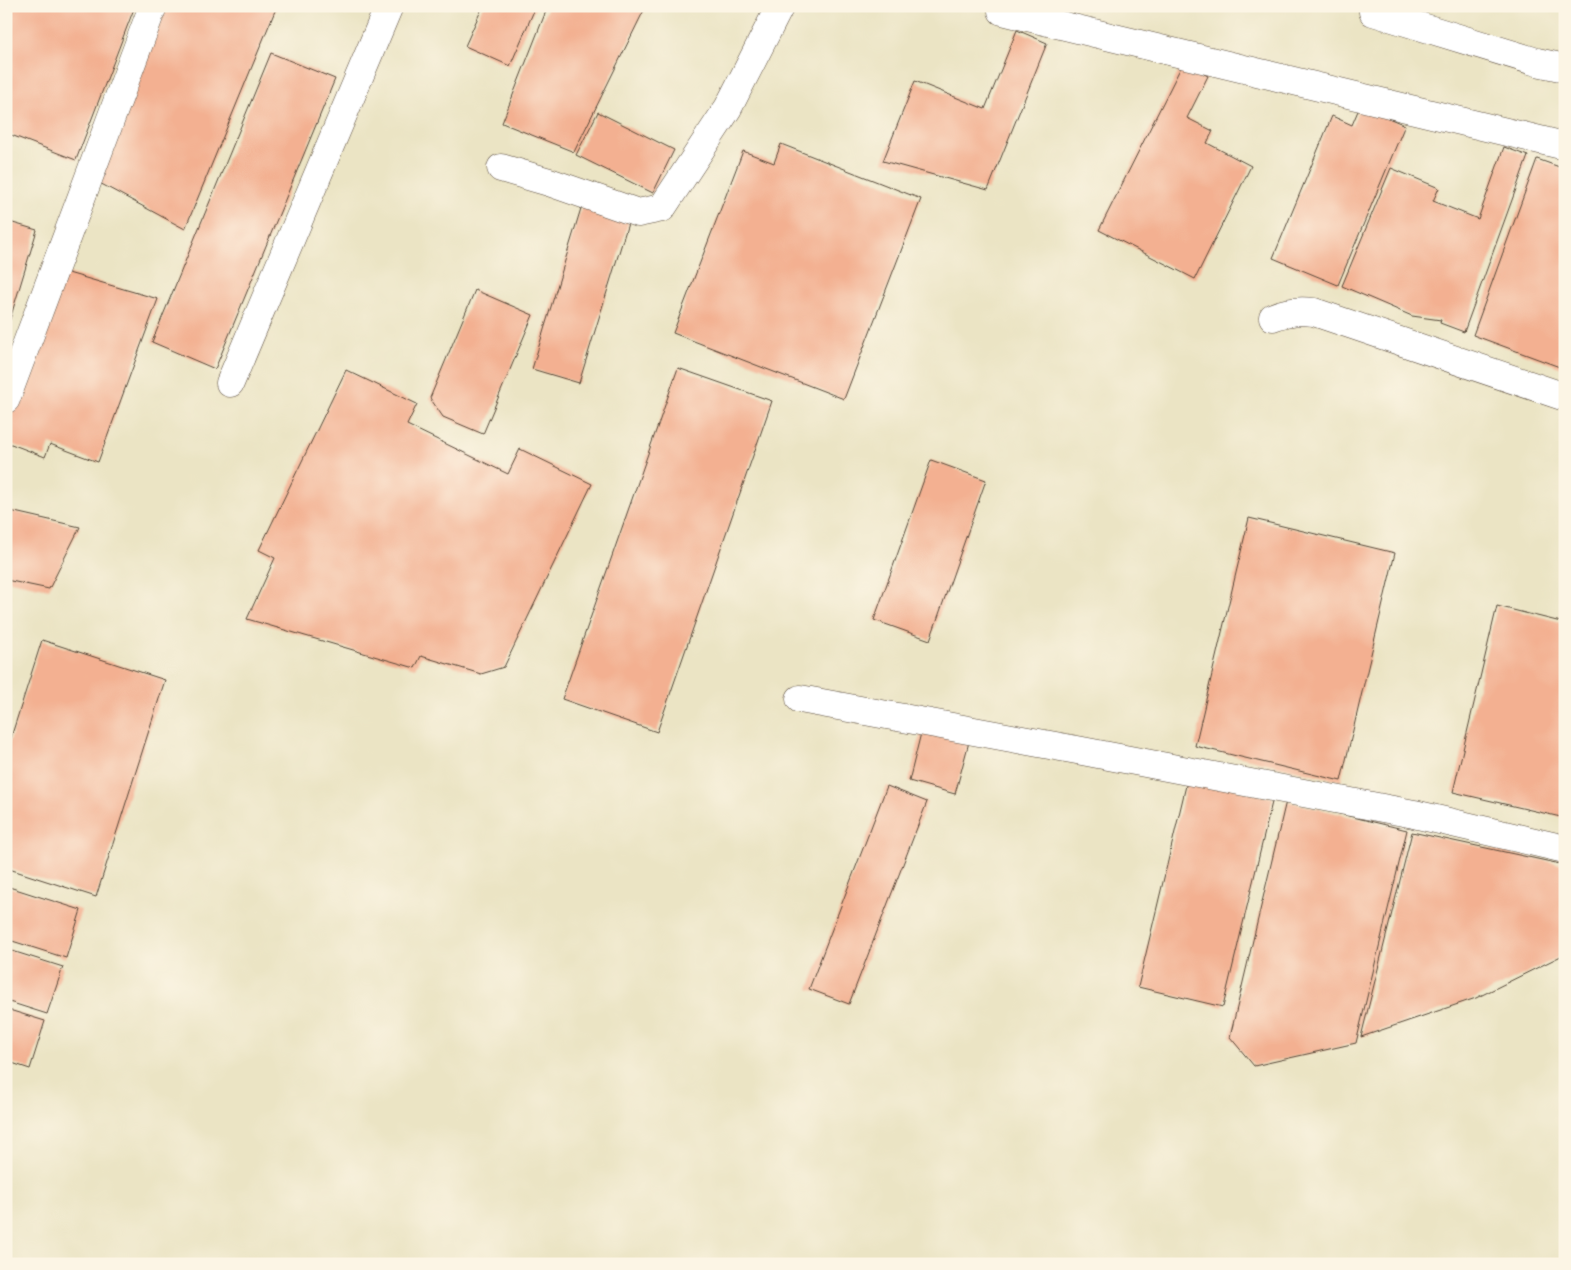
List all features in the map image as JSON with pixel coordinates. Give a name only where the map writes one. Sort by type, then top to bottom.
[{"type":"street","points":[[6,399],[153,6]]},
{"type":"street","points":[[230,383],[389,6]]},
{"type":"street","points":[[501,168],[548,182],[638,214],[662,208],[728,108],[780,6]]},
{"type":"street","points":[[1002,12],[1565,146]]},
{"type":"street","points":[[1373,12],[1537,62],[1565,68]]},
{"type":"street","points":[[1273,317],[1302,310],[1314,312],[1565,397]]},
{"type":"street","points":[[800,699],[1414,814],[1565,849]]},
{"type":"building","points":[[6,6],[135,6],[76,160],[6,133]]},
{"type":"building","points":[[166,6],[277,6],[185,229],[94,180]]},
{"type":"building","points":[[483,6],[536,6],[510,66],[465,46]]},
{"type":"building","points":[[548,6],[646,6],[574,152],[502,123]]},
{"type":"building","points":[[1017,30],[1047,43],[988,190],[883,161],[915,81],[985,109]]},
{"type":"building","points":[[271,53],[335,79],[215,369],[152,342]]},
{"type":"building","points":[[1183,63],[1208,76],[1187,118],[1213,131],[1207,143],[1251,166],[1195,279],[1099,230]]},
{"type":"building","points":[[1360,106],[1405,125],[1338,285],[1273,258],[1332,116],[1352,125]]},
{"type":"building","points":[[598,112],[674,150],[653,193],[576,155]]},
{"type":"building","points":[[781,144],[921,199],[844,399],[673,333],[743,151],[774,163]]},
{"type":"building","points":[[1504,147],[1528,156],[1464,332],[1440,323],[1441,320],[1412,316],[1342,286],[1391,168],[1439,188],[1433,201],[1478,219]]},
{"type":"building","points":[[1537,159],[1565,169],[1565,369],[1473,335]]},
{"type":"building","points":[[582,205],[629,220],[579,383],[532,369]]},
{"type":"building","points":[[6,221],[37,230],[7,329],[6,329]]},
{"type":"building","points":[[58,270],[158,299],[98,462],[50,444],[45,457],[6,442],[6,411]]},
{"type":"building","points":[[475,290],[533,315],[483,434],[443,417],[430,398]]},
{"type":"building","points":[[678,368],[772,401],[657,732],[562,699]]},
{"type":"building","points":[[346,370],[417,404],[407,425],[508,474],[520,449],[592,484],[504,667],[481,674],[421,656],[415,668],[247,619],[275,558],[259,550]]},
{"type":"building","points":[[931,460],[986,480],[930,640],[874,620]]},
{"type":"building","points":[[6,510],[80,527],[49,589],[6,580]]},
{"type":"building","points":[[1249,518],[1395,553],[1341,781],[1195,746]]},
{"type":"building","points":[[1497,606],[1565,623],[1565,818],[1453,792]]},
{"type":"building","points":[[42,640],[165,680],[96,897],[6,868],[6,753]]},
{"type":"building","points":[[922,729],[969,742],[955,794],[909,781]]},
{"type":"building","points":[[1188,777],[1273,798],[1223,1007],[1138,987]]},
{"type":"building","points":[[887,786],[927,802],[849,1004],[809,989]]},
{"type":"building","points":[[1286,801],[1407,830],[1356,1043],[1254,1066],[1230,1037]]},
{"type":"building","points":[[1412,832],[1565,865],[1565,954],[1476,998],[1361,1037]]},
{"type":"building","points":[[6,886],[81,910],[66,958],[6,939]]},
{"type":"building","points":[[6,949],[63,967],[47,1014],[6,1001]]},
{"type":"building","points":[[6,1009],[45,1021],[30,1069],[6,1061]]}]
